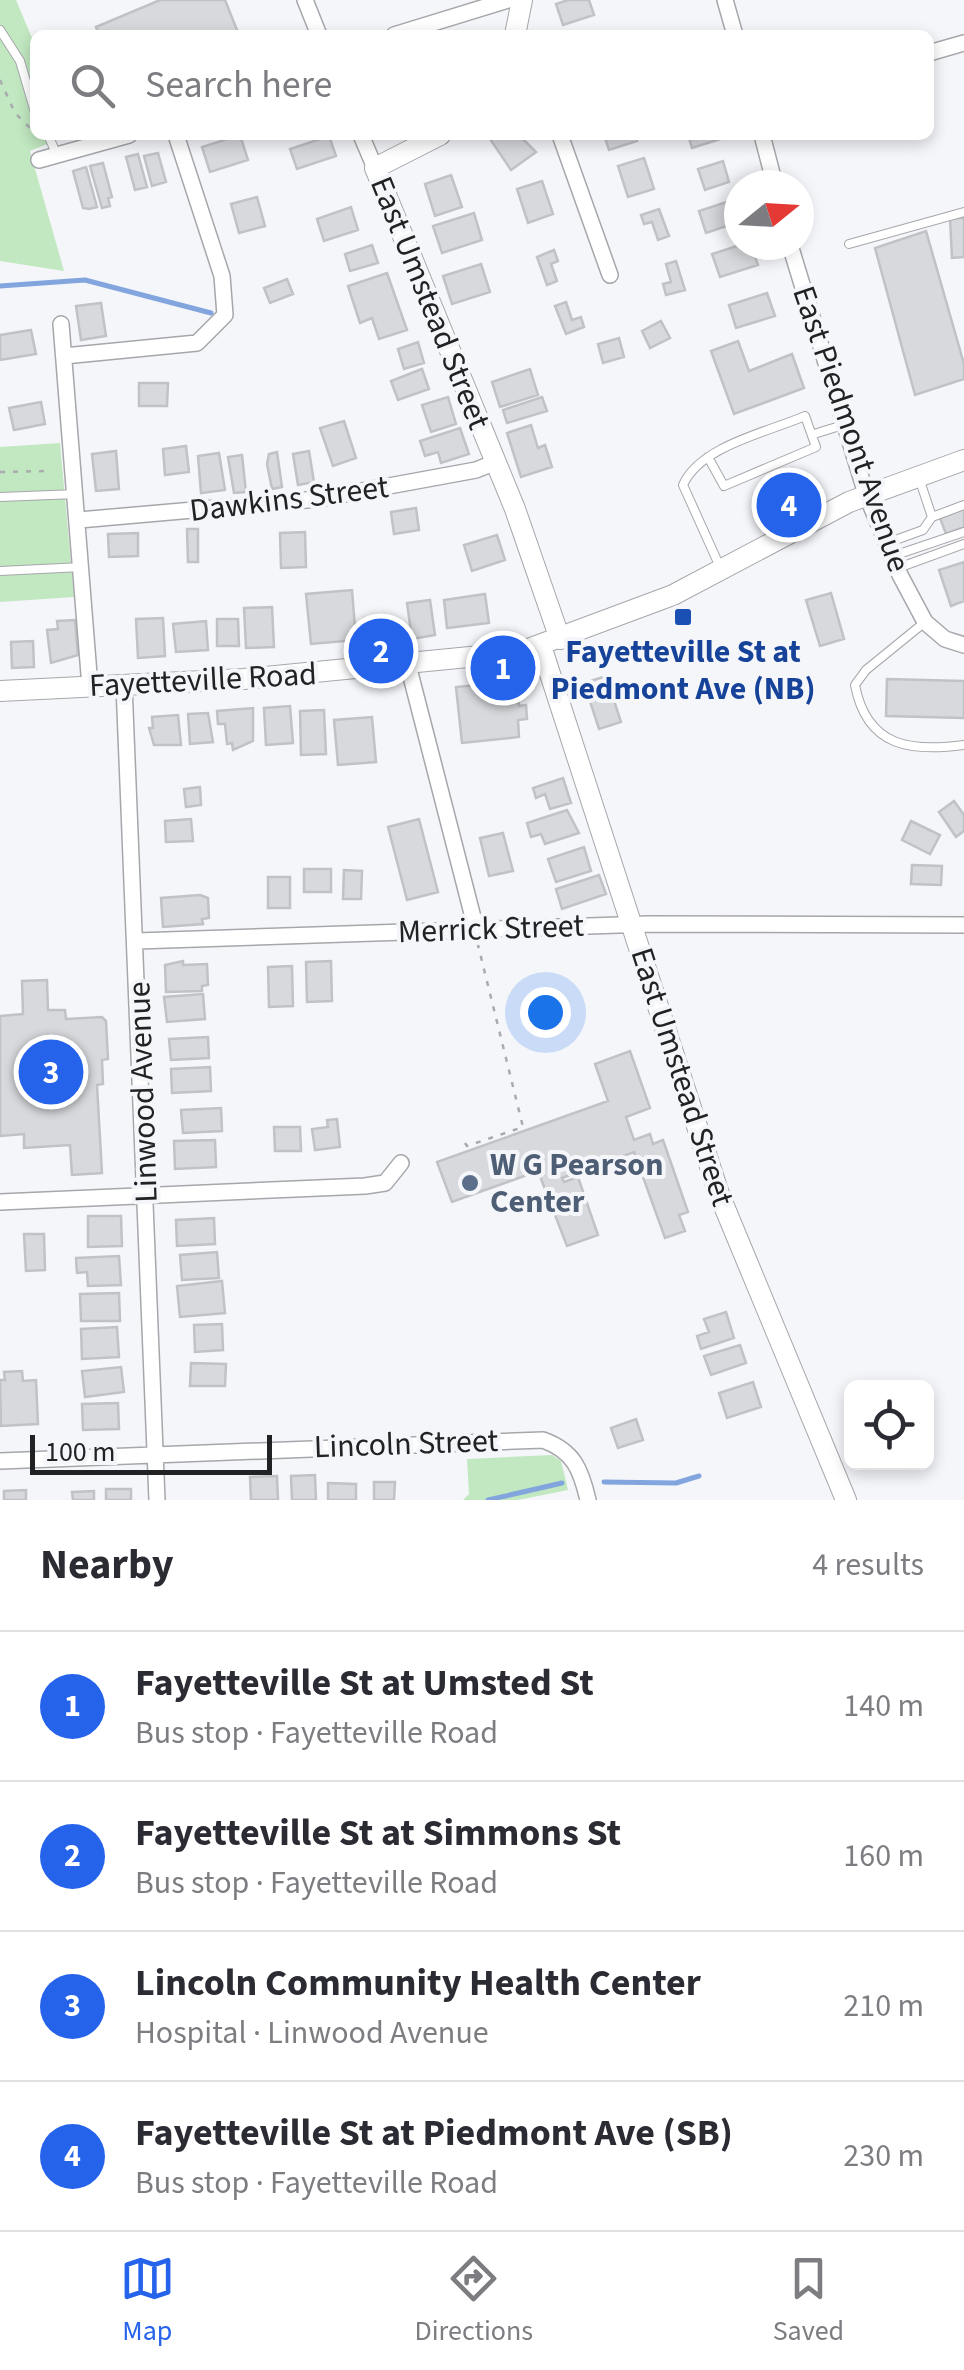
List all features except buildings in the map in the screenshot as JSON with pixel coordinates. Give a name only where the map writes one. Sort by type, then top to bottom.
[{"type":"street","points":[[305,0],[317,30]]},
{"type":"street","points":[[410,30],[508,0]]},
{"type":"street","points":[[516,30],[522,0]]},
{"type":"street","points":[[725,0],[734,30]]},
{"type":"street","points":[[934,52],[964,43]]},
{"type":"street","points":[[39,160],[110,140]]},
{"type":"street","points":[[64,356],[186,345],[210,334],[220,323],[226,309],[222,276],[178,140]]},
{"type":"street","name":"East Umstead Street","points":[[363,140],[496,462],[632,924],[720,1194],[846,1500]]},
{"type":"street","points":[[375,168],[430,140]]},
{"type":"street","points":[[562,140],[610,276]]},
{"type":"street","points":[[763,140],[771,170]]},
{"type":"street","name":"East Piedmont Avenue","points":[[795,260],[866,494],[925,622]]},
{"type":"street","points":[[61,324],[90,687]]},
{"type":"street","name":"Fayetteville Road","points":[[0,691],[495,656],[551,642],[722,570],[866,494],[964,460]]},
{"type":"street","name":"Dawkins Street","points":[[79,520],[318,498],[476,470],[496,462]]},
{"type":"street","points":[[925,622],[946,639],[964,646]]},
{"type":"street","points":[[408,665],[477,936]]},
{"type":"street","name":"Linwood Avenue","points":[[124,685],[156,1500]]},
{"type":"street","name":"Merrick Street","points":[[137,941],[477,936],[632,924],[964,925]]},
{"type":"street","points":[[0,1202],[365,1186],[385,1183],[401,1164]]},
{"type":"street","name":"Lincoln Street","points":[[0,1460],[543,1440],[568,1453],[582,1476],[588,1500]]},
{"type":"lane","points":[[0,30],[20,61],[30,95]]},
{"type":"lane","points":[[51,140],[58,154]]},
{"type":"lane","points":[[849,244],[964,212]]},
{"type":"lane","points":[[708,457],[724,486],[816,447],[814,434],[806,416],[708,457],[690,469],[683,485],[722,570]]},
{"type":"lane","points":[[814,434],[845,424]]},
{"type":"lane","points":[[918,475],[932,517]]},
{"type":"lane","points":[[0,497],[77,494]]},
{"type":"lane","points":[[892,556],[923,530],[932,517],[964,505]]},
{"type":"lane","points":[[923,530],[927,544]]},
{"type":"lane","points":[[892,556],[964,532]]},
{"type":"lane","points":[[892,556],[964,544]]},
{"type":"lane","points":[[0,572],[82,567]]},
{"type":"lane","points":[[925,622],[866,670],[855,685],[858,699],[887,738],[903,748],[964,745]]},
{"type":"path","points":[[0,80],[16,113],[30,128]]},
{"type":"path","points":[[0,472],[48,471]]},
{"type":"path","points":[[465,1142],[467,1146],[523,1127],[477,936]]},
{"type":"green space","points":[[0,0],[16,0],[30,33],[30,140],[57,140],[30,151],[64,271],[0,261]]},
{"type":"green space","points":[[60,443],[74,597],[0,602],[0,447]]},
{"type":"green space","points":[[552,1455],[561,1461],[568,1490],[518,1500],[463,1500],[469,1494],[467,1459]]},
{"type":"waterway","points":[[0,286],[85,280],[211,313]]},
{"type":"waterway","points":[[604,1482],[676,1483],[699,1476]]},
{"type":"waterway","points":[[488,1500],[562,1483]]},
{"type":"place","name":"Fayetteville St at Piedmont Ave (SB)","points":[[789,505]]},
{"type":"place","name":"Fayetteville St at Piedmont Ave (NB)","points":[[683,617]]},
{"type":"place","name":"Fayetteville St at Simmons St","points":[[381,651]]},
{"type":"place","name":"Fayetteville St at Umsted St","points":[[503,668]]},
{"type":"place","name":"Lincoln Community Health Center","points":[[51,1072]]},
{"type":"place","name":"W G Pearson Center","points":[[470,1183]]}]
